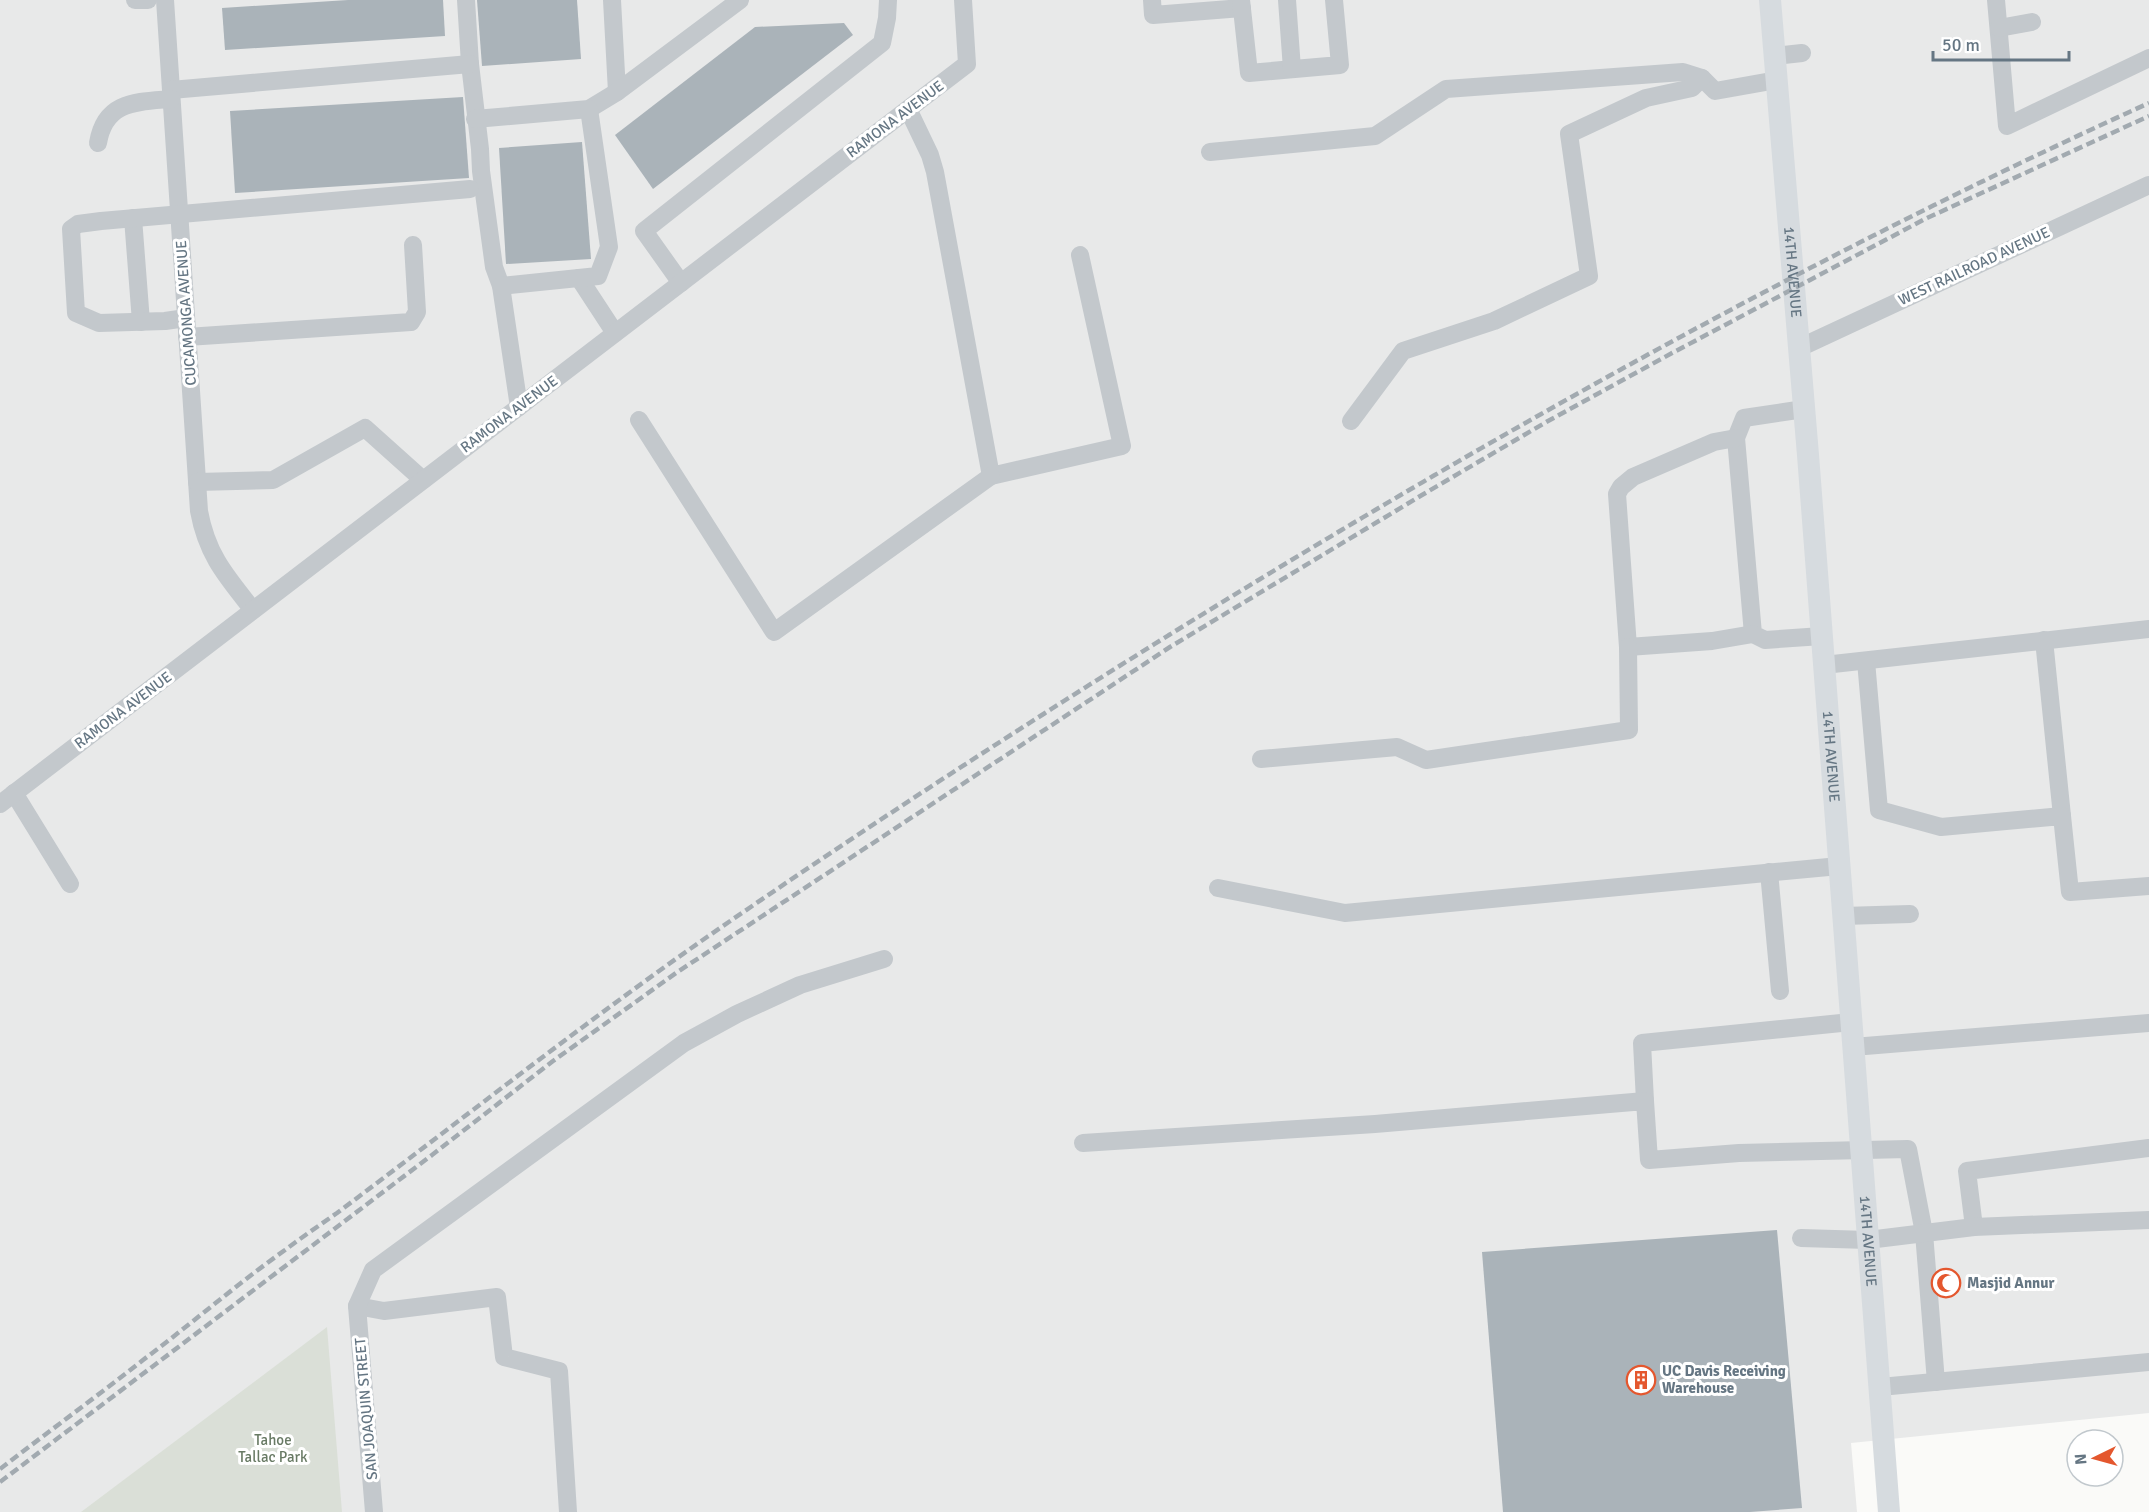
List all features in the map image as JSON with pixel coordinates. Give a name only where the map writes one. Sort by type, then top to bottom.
[{"type":"main road","name":"14TH AVENUE","points":[[1770,0],[1822,636],[1889,1512]]},
{"type":"street","points":[[135,0],[148,0]]},
{"type":"street","name":"CUCAMONGA AVENUE","points":[[165,0],[201,522],[209,550],[253,610]]},
{"type":"street","points":[[466,0],[475,119],[494,267],[501,286],[519,407]]},
{"type":"street","points":[[612,0],[617,92]]},
{"type":"street","points":[[475,119],[589,109],[617,92],[740,0]]},
{"type":"street","points":[[681,283],[644,231],[882,43],[888,0]]},
{"type":"street","name":"RAMONA AVENUE","points":[[7,798],[967,64],[963,0]]},
{"type":"street","points":[[1152,0],[1153,15],[1241,4],[1249,73],[1340,65],[1334,0]]},
{"type":"street","points":[[1287,0],[1292,69]]},
{"type":"street","points":[[1996,0],[2007,126],[2149,58]]},
{"type":"street","points":[[1999,28],[2032,22]]},
{"type":"street","points":[[1775,56],[1802,53]]},
{"type":"street","points":[[98,143],[101,129],[119,108],[171,94],[470,64]]},
{"type":"street","points":[[1210,152],[1376,136],[1446,89],[1683,72],[1702,78],[1715,91],[1777,80]]},
{"type":"street","points":[[1351,421],[1403,351],[1494,321],[1589,276],[1569,134],[1646,98],[1692,88],[1702,78]]},
{"type":"street","points":[[501,286],[598,276],[609,247],[589,109]]},
{"type":"street","points":[[908,109],[930,154],[991,476]]},
{"type":"street","name":"WEST RAILROAD AVENUE","points":[[1799,348],[2149,185]]},
{"type":"street","points":[[186,318],[99,323],[76,313],[71,229],[78,224],[133,218],[470,189]]},
{"type":"street","points":[[133,218],[141,322]]},
{"type":"street","points":[[188,338],[411,322],[417,312],[413,245]]},
{"type":"street","points":[[639,420],[774,632],[991,476],[1122,446],[1080,255]]},
{"type":"street","points":[[579,278],[615,333]]},
{"type":"street","points":[[1753,634],[1736,438],[1744,418],[1804,409]]},
{"type":"street","points":[[197,482],[273,480],[365,428],[423,480]]},
{"type":"street","points":[[1261,759],[1397,747],[1426,760],[1629,730],[1628,647],[1617,494],[1621,487],[1633,477],[1714,442],[1736,438]]},
{"type":"street","points":[[1824,665],[2149,628]]},
{"type":"street","points":[[1628,647],[1712,642],[1753,634],[1765,640],[1822,636]]},
{"type":"street","points":[[2044,640],[2070,892],[2149,886]]},
{"type":"street","points":[[1866,661],[1879,810],[1941,827],[2062,816]]},
{"type":"street","points":[[7,798],[70,884]]},
{"type":"street","points":[[1218,888],[1345,913],[1839,866]]},
{"type":"street","points":[[1769,872],[1780,992]]},
{"type":"street","points":[[1843,916],[1910,914]]},
{"type":"street","points":[[568,1512],[559,1371],[504,1357],[497,1297],[384,1311],[357,1306],[373,1270],[684,1043],[737,1014],[800,985],[884,959]]},
{"type":"street","points":[[1851,1022],[1642,1043],[1648,1160],[1739,1153],[1908,1149],[1924,1233],[1936,1382]]},
{"type":"street","points":[[1853,1047],[2149,1023]]},
{"type":"street","points":[[1083,1143],[1375,1124],[1645,1101]]},
{"type":"street","points":[[1974,1227],[1967,1172],[2149,1148]]},
{"type":"street","points":[[1801,1238],[1868,1240],[1974,1227],[2149,1220]]},
{"type":"street","name":"SAN JOAQUIN STREET","points":[[357,1306],[374,1512]]},
{"type":"street","points":[[1880,1387],[2149,1362]]},
{"type":"shaded area","points":[[0,0],[2149,0],[2149,1413],[1851,1443],[1857,1512],[0,1512]]},
{"type":"green space","name":"Tahoe Tallac Park","points":[[327,1327],[342,1512],[81,1512]]},
{"type":"building","points":[[348,0],[443,0],[445,36],[225,50],[222,8]]},
{"type":"building","points":[[477,0],[577,0],[581,59],[482,66]]},
{"type":"building","points":[[844,23],[853,35],[653,189],[615,135],[755,27]]},
{"type":"building","points":[[463,97],[469,178],[235,193],[230,111]]},
{"type":"building","points":[[582,142],[591,259],[506,264],[499,148]]},
{"type":"building","name":"UC Davis Receiving Warehouse","points":[[1777,1230],[1802,1508],[1750,1512],[1503,1512],[1482,1252]]},
{"type":"railway","points":[[0,1469],[267,1263],[660,970],[821,859],[1052,708],[1288,562],[1650,353],[1897,224],[2149,103]]},
{"type":"railway","points":[[0,1482],[553,1061],[676,973],[1170,647],[1548,421],[1674,352],[1925,219],[2149,116]]},
{"type":"place","name":"Masjid Annur","points":[[1946,1283]]},
{"type":"place","name":"UC Davis Receiving Warehouse","points":[[1641,1380]]}]
